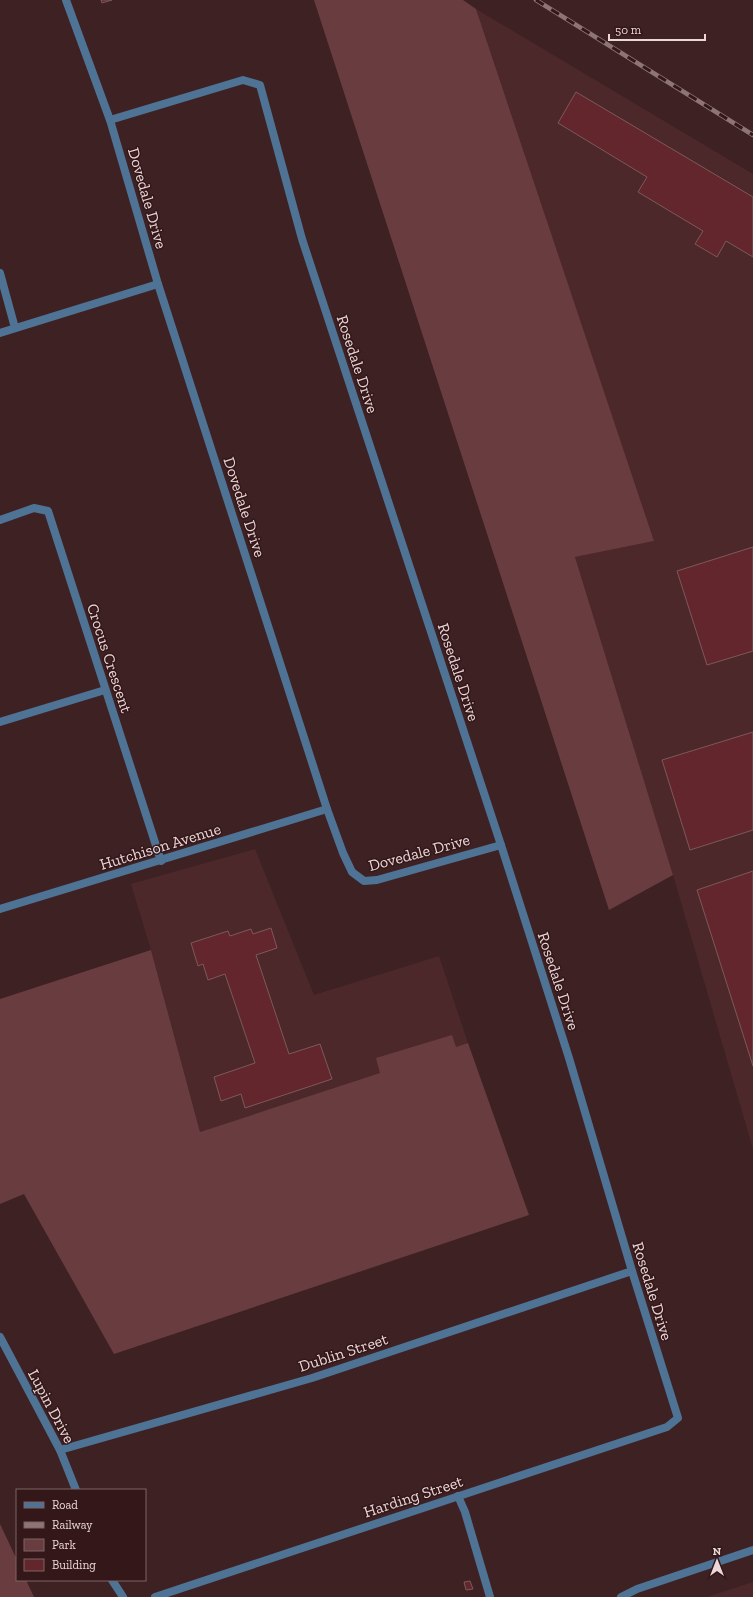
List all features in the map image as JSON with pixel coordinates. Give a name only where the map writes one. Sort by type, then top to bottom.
[{"type":"street","name":"Dovedale Drive","points":[[66,0],[110,120],[158,284],[327,809],[343,853],[352,872],[364,881],[378,880],[501,845]]},
{"type":"street","name":"Rosedale Drive","points":[[110,120],[243,80],[260,84],[302,239],[501,845],[569,1058],[632,1271],[678,1418]]},
{"type":"street","points":[[0,272],[15,328]]},
{"type":"street","points":[[0,333],[158,284]]},
{"type":"street","name":"Crocus Crescent","points":[[0,520],[34,508],[48,511],[161,860]]},
{"type":"street","points":[[0,722],[105,690]]},
{"type":"street","name":"Hutchison Avenue","points":[[0,909],[327,809]]},
{"type":"street","name":"Dublin Street","points":[[60,1450],[312,1378],[632,1271]]},
{"type":"street","name":"Lupin Drive","points":[[0,1337],[60,1450],[76,1489]]},
{"type":"street","name":"Harding Street","points":[[155,1597],[667,1427],[678,1418]]},
{"type":"street","points":[[458,1496],[465,1512],[490,1597]]},
{"type":"street","points":[[621,1597],[637,1589],[753,1550]]},
{"type":"street","points":[[113,1581],[123,1597]]},
{"type":"shaded area","points":[[476,9],[753,174],[753,1149],[673,875],[575,557],[654,541]]},
{"type":"shaded area","points":[[255,849],[314,995],[439,956],[468,1043],[200,1132],[151,950],[131,884]]},
{"type":"shaded area","points":[[753,1582],[753,1597],[707,1597]]},
{"type":"green space","points":[[314,0],[463,0],[476,9],[654,541],[575,557],[673,875],[609,910]]},
{"type":"green space","points":[[151,950],[200,1132],[380,1073],[376,1058],[452,1035],[456,1047],[468,1043],[529,1215],[114,1354],[24,1194],[0,1204],[0,999]]},
{"type":"green space","points":[[0,1524],[16,1558],[16,1581],[26,1581],[34,1597],[0,1597]]},
{"type":"building","points":[[101,0],[112,0],[102,3]]},
{"type":"building","points":[[576,92],[753,197],[753,257],[726,241],[717,257],[695,244],[703,231],[638,192],[647,177],[558,123]]},
{"type":"building","points":[[753,547],[753,651],[707,665],[677,571]]},
{"type":"building","points":[[753,732],[753,830],[690,850],[662,760]]},
{"type":"building","points":[[753,871],[753,1066],[697,890]]},
{"type":"building","points":[[271,928],[277,948],[256,955],[289,1054],[320,1044],[332,1079],[245,1108],[241,1094],[221,1101],[214,1077],[255,1063],[225,974],[208,980],[203,964],[198,966],[191,943],[228,931],[230,936],[251,929],[253,934]]},
{"type":"building","points":[[470,1581],[473,1589],[466,1590],[464,1582]]},
{"type":"railway","points":[[536,0],[753,135]]}]
